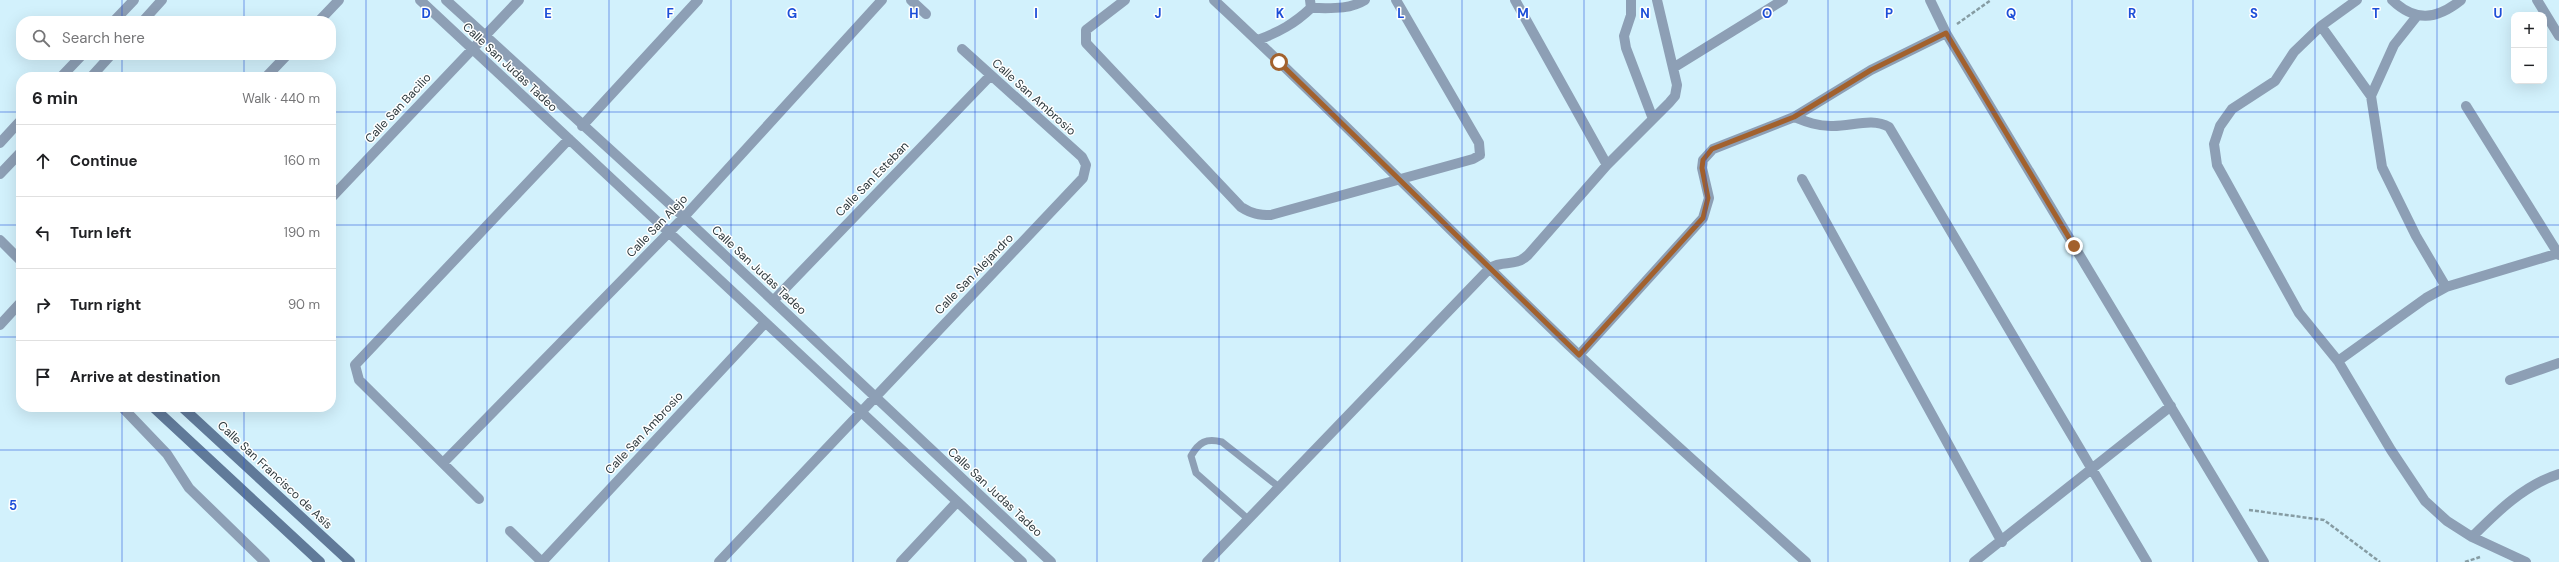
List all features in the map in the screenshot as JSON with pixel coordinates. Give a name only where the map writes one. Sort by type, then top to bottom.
[{"type":"main road","points":[[158,412],[320,562]]},
{"type":"main road","name":"Calle San Francisco de Asís","points":[[187,412],[350,562]]},
{"type":"street","points":[[119,16],[134,0]]},
{"type":"street","points":[[148,16],[162,0]]},
{"type":"street","points":[[324,16],[339,0]]},
{"type":"street","name":"Calle San Judas Tadeo","points":[[420,0],[668,234],[1022,562]]},
{"type":"street","name":"Calle San Judas Tadeo","points":[[446,0],[582,126],[684,217],[1051,562]]},
{"type":"street","name":"Calle San Bacilio","points":[[336,193],[519,0]]},
{"type":"street","points":[[582,126],[698,0]]},
{"type":"street","name":"Calle San Alejo","points":[[443,463],[668,234],[882,0]]},
{"type":"street","points":[[911,0],[926,14]]},
{"type":"street","points":[[1125,0],[1086,30],[1086,43],[1241,207],[1254,214],[1271,215],[1399,181],[1473,159],[1481,153],[1479,143],[1396,0]]},
{"type":"street","points":[[1214,0],[1258,40],[1399,181],[1579,355],[1806,562]]},
{"type":"street","points":[[1258,40],[1281,31],[1298,21],[1310,4],[1340,8],[1358,4],[1365,0]]},
{"type":"street","points":[[1515,0],[1607,165]]},
{"type":"street","points":[[1631,0],[1631,15],[1624,36],[1626,48],[1653,119]]},
{"type":"street","points":[[1207,562],[1490,268],[1497,263],[1513,264],[1528,255],[1607,165],[1675,96],[1677,85],[1657,0]]},
{"type":"street","points":[[1673,68],[1783,0]]},
{"type":"street","points":[[1930,0],[1946,33],[2264,562]]},
{"type":"street","points":[[2357,0],[2321,26],[2294,52],[2275,81],[2232,109],[2220,126],[2214,144],[2217,165],[2299,313],[2338,361],[2391,450],[2425,501],[2447,521],[2472,537],[2526,562]]},
{"type":"street","points":[[2392,0],[2404,12],[2418,16],[2426,16],[2446,10],[2461,0]]},
{"type":"street","points":[[2537,0],[2559,36]]},
{"type":"street","points":[[2371,96],[2394,45],[2418,16]]},
{"type":"street","points":[[2321,26],[2371,96],[2382,167],[2416,236],[2446,287]]},
{"type":"street","points":[[1579,355],[1703,218],[1708,204],[1702,168],[1707,154],[1712,149],[1794,117],[1871,70],[1946,33]]},
{"type":"street","name":"Calle San Ambrosio","points":[[962,49],[1082,158],[1086,165]]},
{"type":"street","points":[[66,72],[77,60]]},
{"type":"street","points":[[96,72],[106,60]]},
{"type":"street","points":[[271,72],[282,60]]},
{"type":"street","name":"Calle San Esteban","points":[[773,301],[991,75]]},
{"type":"street","points":[[2338,361],[2426,298],[2446,287],[2558,254],[2466,106]]},
{"type":"street","points":[[1794,117],[1810,124],[1822,126],[1881,122],[1889,127],[2147,562]]},
{"type":"street","points":[[0,143],[16,125]]},
{"type":"street","points":[[480,499],[359,380],[355,365],[568,139]]},
{"type":"street","points":[[0,174],[16,157]]},
{"type":"street","name":"Calle San Alejandro","points":[[874,397],[1080,182],[1086,165]]},
{"type":"street","points":[[1802,179],[2002,542]]},
{"type":"street","points":[[0,240],[16,256]]},
{"type":"street","points":[[0,325],[16,307]]},
{"type":"street","name":"Calle San Ambrosio","points":[[542,562],[765,323]]},
{"type":"street","points":[[2510,380],[2559,363]]},
{"type":"street","points":[[719,562],[874,397]]},
{"type":"street","points":[[1974,562],[2002,542],[2090,468],[2171,406]]},
{"type":"street","points":[[127,412],[167,454],[188,488],[265,562]]},
{"type":"street","points":[[2472,537],[2508,502],[2548,478],[2559,474]]},
{"type":"street","points":[[901,562],[957,502]]},
{"type":"street","points":[[510,531],[542,562]]},
{"type":"lane","points":[[1248,520],[1196,473],[1192,456],[1197,444],[1210,439],[1222,442],[1279,487]]},
{"type":"path","points":[[1946,33],[1991,0]]},
{"type":"path","points":[[2230,507],[2324,520],[2380,562]]},
{"type":"route","points":[[1279,62],[1399,181],[1579,355],[1703,218],[1708,204],[1702,168],[1703,160],[1712,149],[1794,117],[1871,70],[1946,33],[2074,246]]}]
